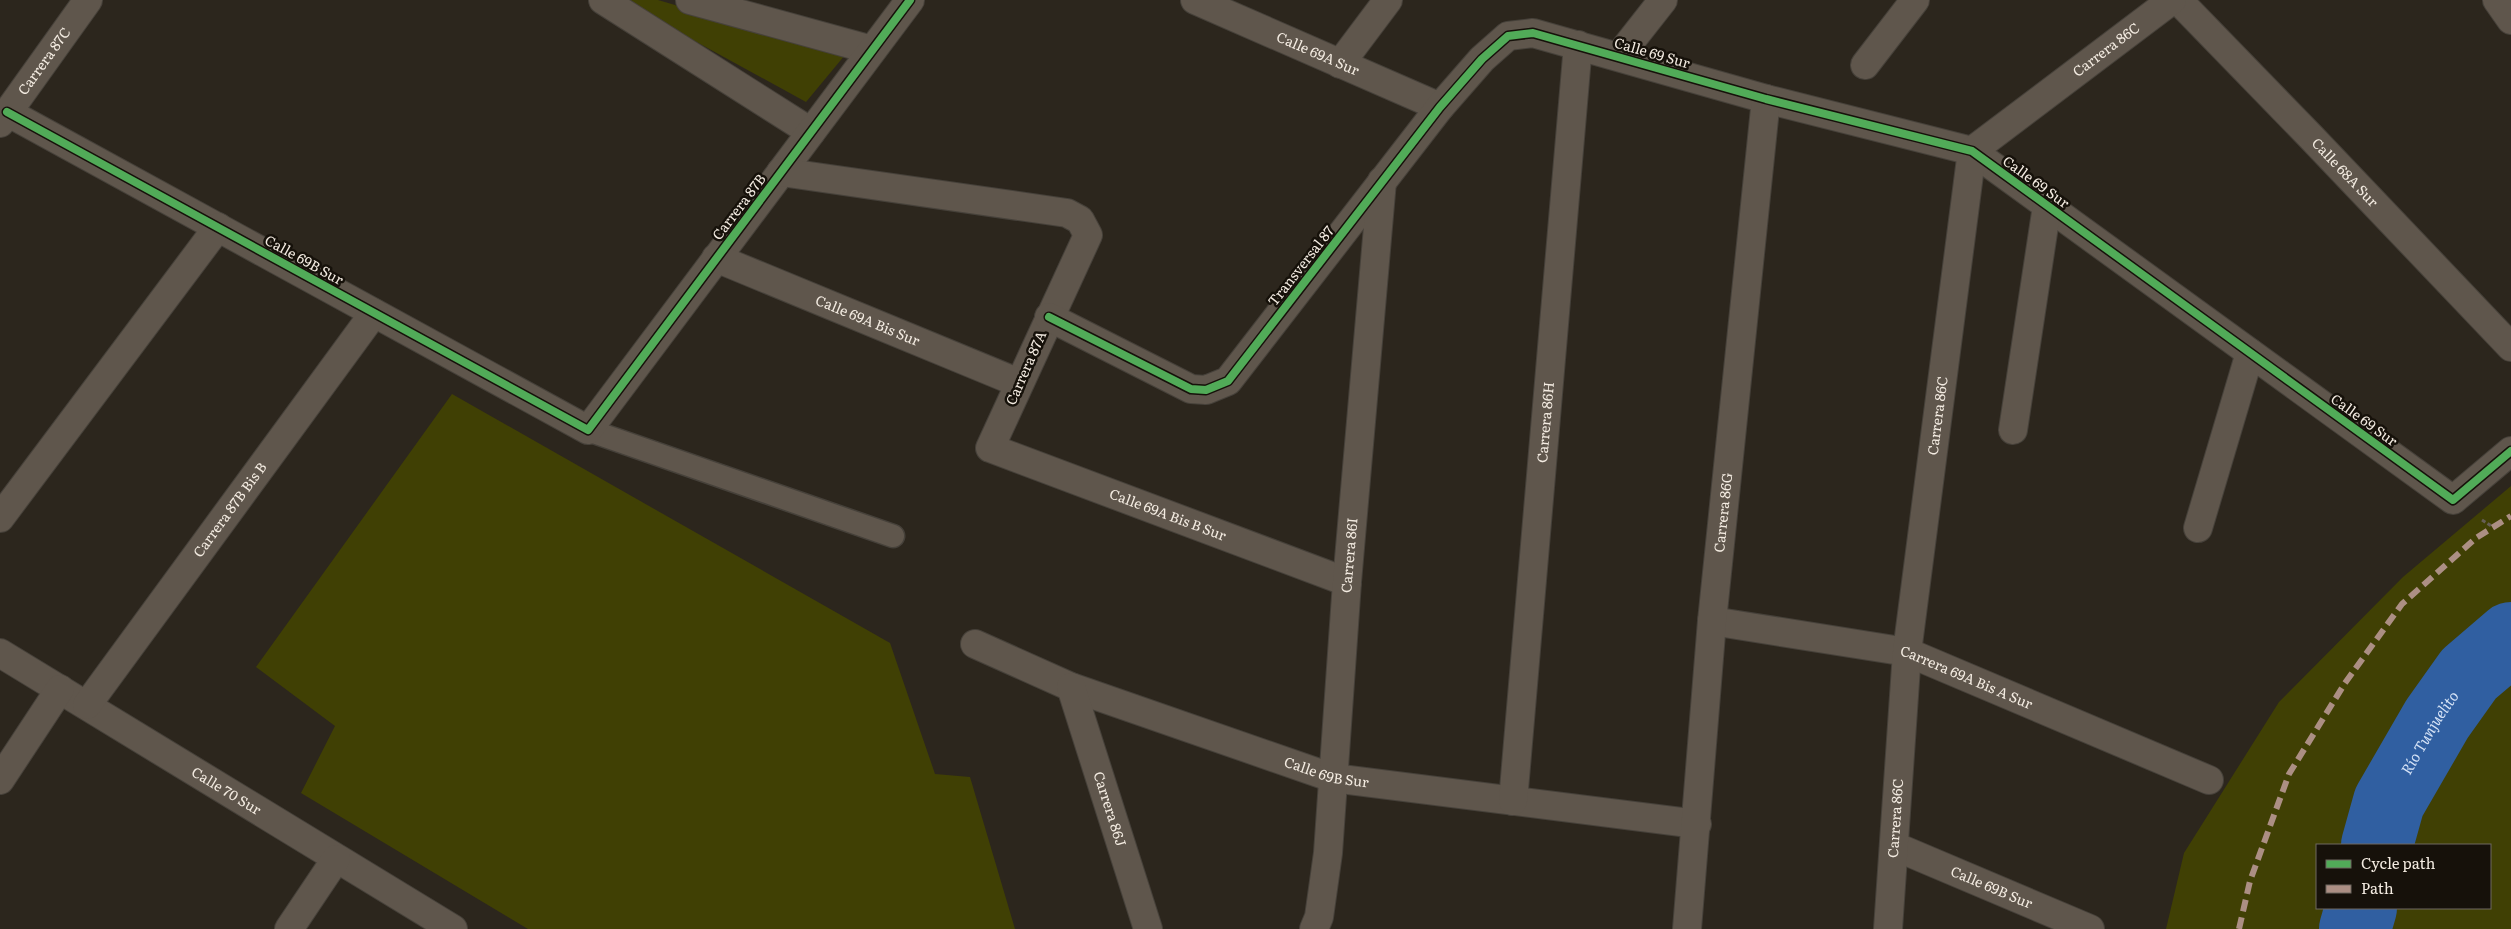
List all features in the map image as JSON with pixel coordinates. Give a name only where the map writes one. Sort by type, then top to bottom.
[{"type":"street","name":"Carrera 87C","points":[[4,117],[88,0]]},
{"type":"street","points":[[603,0],[811,132]]},
{"type":"street","points":[[690,0],[872,50]]},
{"type":"street","name":"Carrera 87B","points":[[588,430],[910,0]]},
{"type":"street","name":"Calle 69A Sur","points":[[1195,0],[1440,107]]},
{"type":"street","points":[[1340,64],[1388,0]]},
{"type":"street","points":[[1619,56],[1663,0]]},
{"type":"street","points":[[1865,65],[1915,0]]},
{"type":"street","name":"Carrera 86C","points":[[1888,929],[1907,652],[1972,151],[2172,0]]},
{"type":"street","name":"Calle 68A Sur","points":[[2178,0],[2511,347]]},
{"type":"street","points":[[2497,0],[2511,20]]},
{"type":"street","name":"Calle 69 Sur","points":[[1533,33],[1766,99],[1972,151],[2453,500],[2511,451]]},
{"type":"street","name":"Transversal 87","points":[[1049,317],[1191,389],[1206,390],[1228,381],[1440,107],[1482,59],[1508,36],[1533,33]]},
{"type":"street","name":"Carrera 86H","points":[[1513,801],[1578,45]]},
{"type":"street","name":"Carrera 86G","points":[[1687,929],[1712,621],[1766,99]]},
{"type":"street","name":"Calle 69B Sur","points":[[4,117],[218,227],[588,430]]},
{"type":"street","name":"Carrera 87A","points":[[781,172],[1067,213],[1080,220],[1088,235],[990,448]]},
{"type":"street","name":"Carrera 86I","points":[[1314,929],[1319,917],[1328,853],[1346,582],[1382,181]]},
{"type":"street","points":[[2013,430],[2047,206]]},
{"type":"street","points":[[0,518],[218,227]]},
{"type":"street","name":"Calle 69A Bis Sur","points":[[716,258],[1019,383]]},
{"type":"street","name":"Carrera 87B Bis B","points":[[87,705],[374,313]]},
{"type":"street","points":[[2198,528],[2250,353]]},
{"type":"street","name":"Calle 69A Bis B Sur","points":[[990,448],[1346,582]]},
{"type":"street","name":"Carrera 69A Bis A Sur","points":[[1712,621],[1907,652],[2209,780]]},
{"type":"street","name":"Calle 69B Sur","points":[[974,644],[1071,687],[1333,778],[1697,824]]},
{"type":"street","name":"Calle 70 Sur","points":[[0,653],[453,929]]},
{"type":"street","name":"Carrera 86J","points":[[1071,687],[1148,929]]},
{"type":"street","points":[[0,780],[60,689]]},
{"type":"street","name":"Calle 69B Sur","points":[[1894,846],[2090,929]]},
{"type":"street","points":[[289,929],[336,859]]},
{"type":"lane","points":[[588,430],[892,536]]},
{"type":"shaded area","points":[[620,0],[658,0],[845,55],[806,102]]},
{"type":"shaded area","points":[[452,394],[890,643],[935,774],[970,777],[1015,929],[528,929],[301,793],[335,726],[256,667]]},
{"type":"shaded area","points":[[2511,486],[2511,929],[2166,929],[2184,853],[2279,702],[2403,577]]},
{"type":"waterway","name":"Río Tunjuelito","points":[[2377,844],[2389,802],[2437,719],[2469,674],[2511,638]]},
{"type":"waterway","name":"Río Tunjuelito","points":[[2355,929],[2361,909]]},
{"type":"marked path","points":[[2239,929],[2250,881],[2289,774],[2345,683],[2402,604],[2476,538],[2511,516]]},
{"type":"cycle path","points":[[7,112],[588,430],[910,0]]},
{"type":"cycle path","points":[[1049,317],[1191,389],[1206,390],[1228,381],[1440,107],[1482,59],[1508,36],[1533,33],[1766,99],[1972,151],[2453,500],[2511,451]]}]
